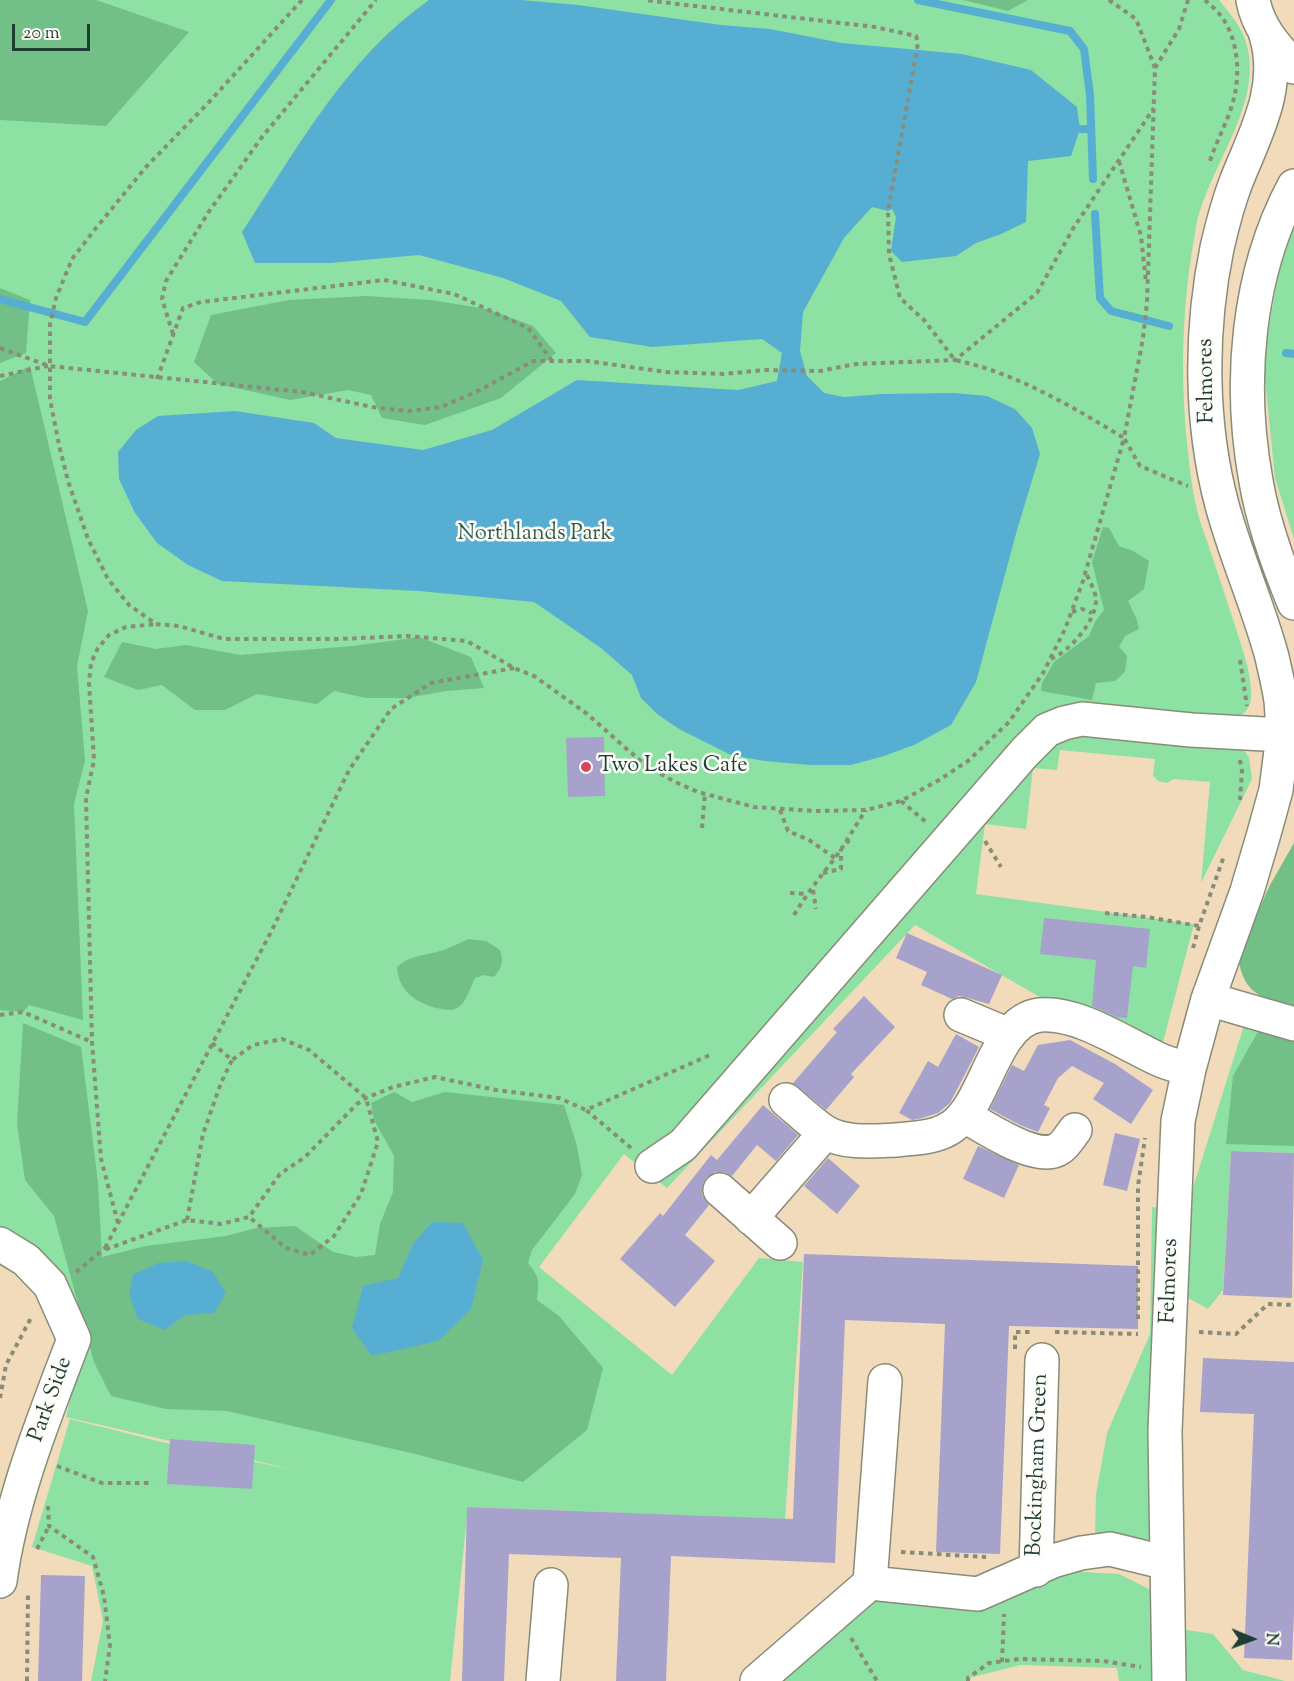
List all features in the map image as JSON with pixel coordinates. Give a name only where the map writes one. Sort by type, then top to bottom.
[{"type":"street","points":[[1254,11],[1294,67]]},
{"type":"street","name":"Felmores","points":[[1169,1675],[1165,1431],[1178,1121],[1208,999],[1247,891],[1276,790],[1288,731],[1264,628],[1221,503],[1209,441],[1205,381],[1208,313],[1217,247],[1229,199],[1259,127],[1270,90],[1272,61],[1254,11]]},
{"type":"street","name":"Felmores","points":[[1294,186],[1275,229],[1259,281],[1251,326],[1248,383],[1250,436],[1256,481],[1275,551],[1294,603]]},
{"type":"street","points":[[652,1166],[683,1145],[1025,752],[1047,730],[1082,719],[1191,730],[1288,731]]},
{"type":"street","name":"Felmores","points":[[1247,891],[1272,843],[1294,809]]},
{"type":"street","points":[[1208,999],[1294,1024]]},
{"type":"street","points":[[961,1015],[1009,1035]]},
{"type":"street","points":[[786,1100],[825,1133],[850,1141],[934,1136],[951,1128],[965,1116],[1009,1035],[1021,1022],[1038,1015],[1062,1016],[1087,1024],[1161,1061],[1189,1069]]},
{"type":"street","points":[[965,1116],[1031,1151],[1048,1154],[1061,1148],[1075,1130]]},
{"type":"street","points":[[752,1218],[825,1133]]},
{"type":"street","points":[[720,1190],[780,1243]]},
{"type":"street","name":"Park Side","points":[[0,1244],[60,1280],[75,1339],[32,1457],[4,1549],[14,1584]]},
{"type":"street","name":"Bockingham Green","points":[[1036,1570],[1042,1360]]},
{"type":"street","points":[[757,1681],[870,1583],[885,1381]]},
{"type":"street","name":"Bockingham Green","points":[[870,1583],[978,1594],[1053,1561],[1081,1553],[1110,1549],[1167,1563]]},
{"type":"street","points":[[543,1681],[551,1585]]},
{"type":"path","points":[[156,624],[129,605],[108,579],[88,539],[68,481],[50,399],[50,324],[56,298],[72,258],[146,167],[302,0]]},
{"type":"path","points":[[173,334],[162,299],[165,281],[208,213],[262,137],[376,0]]},
{"type":"path","points":[[644,0],[875,27],[916,36],[918,43],[888,211],[889,254],[900,298],[924,320],[955,360]]},
{"type":"path","points":[[118,1223],[101,1159],[92,1042],[86,798],[94,760],[88,683],[91,663],[98,648],[109,635],[126,627],[156,624],[180,626],[224,639],[339,639],[407,636],[467,641],[514,668],[534,676],[586,713],[645,765],[675,782],[705,794],[754,807],[780,810],[866,810],[901,801],[939,780],[968,761],[1009,722],[1050,659],[1086,572],[1124,438],[1143,338],[1148,296],[1155,68],[1136,19],[1109,0]]},
{"type":"path","points":[[1155,68],[1179,29],[1188,0]]},
{"type":"path","points":[[955,360],[1036,293],[1074,227],[1154,108]]},
{"type":"path","points":[[1119,160],[1141,236],[1148,296]]},
{"type":"path","points":[[157,379],[183,308],[201,302],[384,280],[454,294],[528,328],[552,361]]},
{"type":"path","points":[[0,348],[49,366],[302,393],[377,408],[409,411],[441,407],[480,390],[533,361],[587,361],[666,372],[724,374],[764,370],[820,371],[856,364],[955,360],[982,366],[1063,401],[1124,438],[1140,466],[1221,503]]},
{"type":"path","points":[[0,376],[49,366]]},
{"type":"path","points":[[1050,659],[1062,655],[1089,623],[1096,599],[1086,572]]},
{"type":"path","points":[[1071,612],[1082,609],[1092,613]]},
{"type":"path","points":[[0,1398],[6,1365],[60,1280],[106,1248],[272,930],[349,770],[391,709],[431,683],[514,668]]},
{"type":"path","points":[[1239,754],[1242,771],[1239,811]]},
{"type":"path","points":[[702,828],[705,794]]},
{"type":"path","points":[[780,810],[788,831],[809,840],[835,858]]},
{"type":"path","points":[[794,915],[866,810]]},
{"type":"path","points":[[846,840],[852,845]]},
{"type":"path","points":[[821,873],[841,869],[841,848]]},
{"type":"path","points":[[1105,913],[1147,916],[1199,926],[1224,855]]},
{"type":"path","points":[[812,890],[816,909]]},
{"type":"path","points":[[790,894],[807,894]]},
{"type":"path","points":[[0,1015],[23,1012],[92,1042]]},
{"type":"path","points":[[187,1220],[203,1134],[221,1083],[232,1060],[254,1045],[282,1040],[309,1050],[366,1098],[378,1142],[361,1194],[334,1236],[310,1255],[285,1248],[249,1216]]},
{"type":"path","points":[[212,1043],[232,1060]]},
{"type":"path","points":[[586,1110],[710,1055]]},
{"type":"path","points":[[106,1248],[104,1250],[187,1220],[221,1224],[249,1216],[280,1174],[305,1157],[357,1104],[393,1087],[435,1077],[496,1090],[559,1098],[586,1110],[652,1166]]},
{"type":"path","points":[[1193,1332],[1236,1334],[1268,1304],[1294,1305]]},
{"type":"path","points":[[32,1457],[102,1483],[153,1483]]},
{"type":"path","points":[[34,1555],[50,1526],[47,1498]]},
{"type":"path","points":[[50,1526],[93,1557],[104,1596],[110,1646],[105,1681]]},
{"type":"path","points":[[1002,1662],[1006,1582]]},
{"type":"path","points":[[14,1584],[27,1681]]},
{"type":"path","points":[[836,1613],[877,1681]]},
{"type":"path","points":[[968,1681],[989,1663],[1019,1659],[1103,1660],[1169,1675]]},
{"type":"green space","name":"Northlands Park","points":[[0,0],[1219,0],[1239,27],[1247,46],[1250,69],[1241,114],[1202,205],[1196,227],[1188,278],[1183,381],[1186,434],[1195,501],[1249,673],[1251,697],[1248,708],[1233,719],[1243,749],[1249,757],[1252,779],[1201,883],[1210,782],[1174,779],[1167,783],[1158,781],[1153,776],[1155,759],[1060,750],[1057,770],[1033,768],[1026,829],[985,824],[976,894],[1194,924],[1163,1042],[1078,1019],[915,925],[667,1188],[624,1154],[539,1267],[672,1375],[759,1258],[803,1262],[785,1519],[468,1507],[450,1681],[91,1681],[103,1621],[92,1566],[32,1547],[70,1419],[198,1451],[291,1469],[66,1417],[84,1339],[0,1234]]},
{"type":"green space","points":[[0,0],[96,0],[189,32],[106,126],[0,120]]},
{"type":"green space","points":[[963,0],[1028,0],[1008,11]]},
{"type":"green space","points":[[1294,227],[1294,539],[1275,478],[1263,359],[1282,254]]},
{"type":"green space","points":[[0,288],[30,300],[26,353],[0,363]]},
{"type":"green space","points":[[366,296],[431,300],[487,309],[533,326],[556,353],[501,398],[425,425],[382,418],[371,395],[348,390],[290,400],[218,384],[194,362],[211,315],[289,300]]},
{"type":"green space","points":[[30,366],[88,611],[77,666],[85,761],[74,804],[83,1020],[29,1005],[23,1012],[0,1010],[0,381]]},
{"type":"green space","points":[[1103,527],[1109,528],[1119,546],[1149,561],[1144,589],[1128,601],[1139,629],[1125,636],[1119,647],[1127,656],[1125,672],[1115,681],[1096,683],[1092,700],[1041,691],[1042,683],[1054,662],[1089,636],[1104,610],[1092,562]]},
{"type":"green space","points":[[419,637],[471,657],[484,688],[446,691],[407,698],[366,698],[334,691],[317,704],[257,694],[225,710],[195,710],[162,685],[138,690],[104,677],[122,642],[156,649],[186,645],[240,655],[353,646]]},
{"type":"green space","points":[[1294,843],[1294,1009],[1264,997],[1249,987],[1244,979],[1238,956],[1270,885]]},
{"type":"green space","points":[[468,939],[486,941],[500,950],[502,961],[494,977],[484,975],[475,978],[465,1000],[453,1010],[436,1008],[409,994],[401,982],[397,967],[416,957],[437,952]]},
{"type":"green space","points":[[1245,1022],[1294,1035],[1294,1153],[1231,1151],[1223,1290],[1208,1309],[1181,1294],[1188,1204]]},
{"type":"green space","points":[[23,1023],[81,1047],[98,1182],[102,1257],[146,1246],[226,1236],[256,1228],[295,1226],[333,1252],[356,1257],[375,1255],[380,1224],[393,1192],[394,1156],[374,1120],[371,1103],[394,1092],[412,1102],[445,1092],[564,1105],[577,1146],[582,1175],[575,1194],[532,1250],[528,1263],[538,1280],[537,1300],[559,1316],[603,1368],[587,1430],[523,1482],[411,1453],[227,1411],[166,1409],[111,1396],[94,1362],[54,1216],[25,1180],[17,1124]]},
{"type":"green space","points":[[1260,1028],[1294,1040],[1294,1146],[1226,1144],[1233,1076]]},
{"type":"green space","points":[[1152,1207],[1167,1209],[1153,1551],[1110,1549],[1095,1533],[1096,1494],[1107,1433],[1150,1334]]},
{"type":"green space","points":[[1046,1570],[1119,1574],[1163,1596],[1163,1681],[1119,1681],[1117,1668],[1020,1665],[969,1678],[968,1681],[757,1681],[870,1583],[985,1596]]},
{"type":"green space","points":[[1181,1629],[1213,1634],[1243,1670],[1285,1681],[1181,1681]]},
{"type":"water","points":[[429,0],[521,0],[578,5],[721,25],[770,29],[842,43],[962,54],[1031,70],[1077,107],[1080,129],[1071,156],[1028,161],[1026,222],[976,243],[956,256],[902,262],[891,251],[896,217],[892,209],[888,211],[872,207],[844,238],[803,312],[800,351],[807,376],[824,393],[844,397],[954,393],[987,396],[1015,409],[1032,428],[1040,454],[976,682],[951,725],[914,745],[851,765],[810,765],[731,755],[679,729],[657,714],[641,698],[632,675],[601,648],[534,602],[419,591],[222,581],[188,565],[157,543],[135,513],[119,479],[118,452],[136,430],[158,416],[235,411],[314,423],[336,438],[423,450],[492,430],[577,380],[738,390],[777,381],[782,353],[762,339],[652,347],[590,337],[561,301],[503,278],[419,255],[331,263],[255,263],[242,232],[304,137],[348,77],[372,49],[399,23]]},
{"type":"water","points":[[432,1222],[463,1223],[483,1260],[471,1309],[438,1341],[372,1356],[352,1328],[363,1286],[398,1278],[413,1244]]},
{"type":"water","points":[[187,1261],[213,1272],[226,1293],[214,1313],[186,1315],[164,1330],[138,1319],[129,1295],[133,1275],[158,1263]]},
{"type":"building","name":"Two Lakes Cafe","points":[[604,737],[605,796],[568,797],[566,738]]},
{"type":"building","points":[[1044,918],[1150,929],[1146,968],[1133,966],[1127,1018],[1117,1017],[1092,1006],[1096,960],[1040,954]]},
{"type":"building","points":[[907,933],[1002,975],[989,1004],[959,996],[952,999],[921,985],[927,972],[896,958]]},
{"type":"building","points":[[864,996],[895,1027],[851,1074],[854,1077],[826,1110],[793,1083],[837,1032],[833,1029]]},
{"type":"building","points":[[956,1034],[979,1047],[950,1103],[938,1113],[912,1120],[899,1113],[928,1061],[938,1067]]},
{"type":"building","points":[[1070,1040],[1115,1064],[1153,1090],[1131,1124],[1093,1099],[1104,1083],[1072,1066],[1058,1078],[1044,1105],[1050,1108],[1038,1132],[990,1109],[1012,1065],[1024,1071],[1038,1045]]},
{"type":"building","points":[[763,1105],[798,1135],[776,1161],[757,1145],[732,1176],[724,1172],[715,1172],[706,1178],[702,1187],[702,1195],[709,1205],[685,1235],[715,1261],[675,1307],[620,1259],[660,1213],[663,1216],[711,1155],[717,1160]]},
{"type":"building","points":[[1115,1133],[1140,1139],[1127,1191],[1103,1185]]},
{"type":"building","points":[[978,1146],[1019,1165],[1004,1198],[963,1179]]},
{"type":"building","points":[[1231,1151],[1294,1153],[1292,1298],[1223,1295]]},
{"type":"building","points":[[828,1158],[860,1186],[837,1214],[804,1186]]},
{"type":"building","points":[[804,1254],[1138,1266],[1138,1329],[1009,1326],[1000,1554],[936,1552],[945,1324],[845,1320],[835,1563],[671,1556],[666,1681],[616,1681],[621,1558],[509,1554],[504,1681],[462,1681],[467,1507],[793,1519]]},
{"type":"building","points":[[1203,1358],[1294,1362],[1292,1660],[1244,1658],[1254,1414],[1200,1412]]},
{"type":"building","points":[[170,1439],[255,1445],[252,1489],[167,1484]]},
{"type":"building","points":[[41,1575],[85,1576],[82,1681],[38,1681]]},
{"type":"waterway","points":[[0,299],[85,322],[331,0]]},
{"type":"waterway","points":[[918,0],[1070,31],[1084,49],[1090,95],[1093,179]]},
{"type":"waterway","points":[[1080,129],[1091,129]]},
{"type":"waterway","points":[[1095,214],[1100,298],[1111,311],[1169,326]]},
{"type":"waterway","points":[[1286,353],[1294,354]]},
{"type":"place","name":"Two Lakes Cafe","points":[[586,767]]}]
